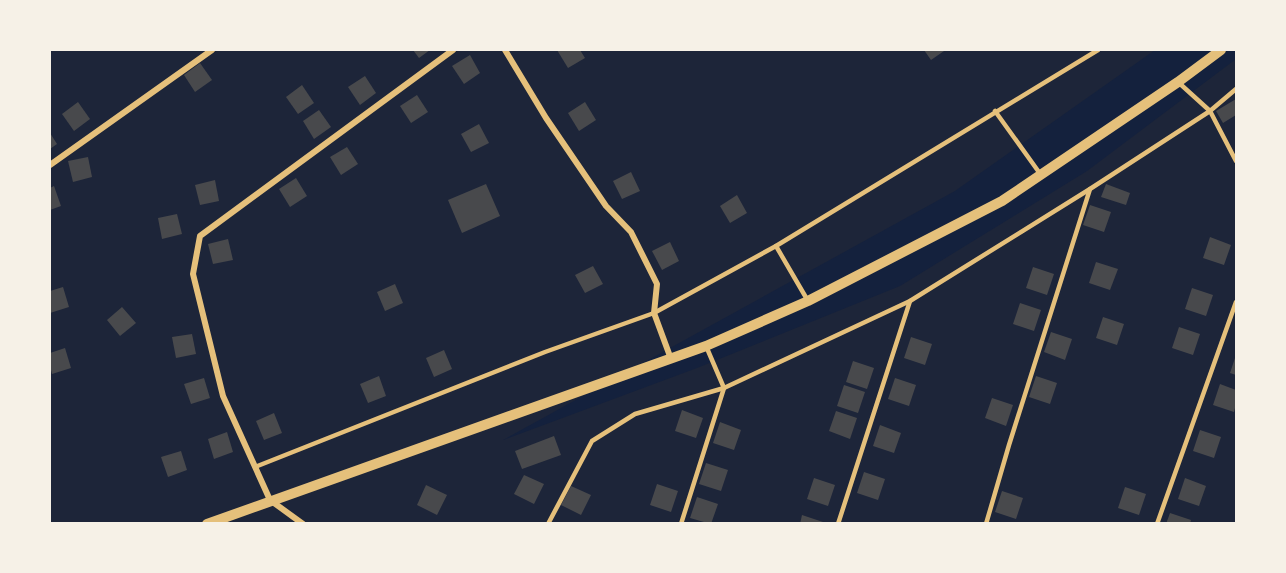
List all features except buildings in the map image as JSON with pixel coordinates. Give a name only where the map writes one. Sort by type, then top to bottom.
[{"type":"street","points":[[50,165],[212,50]]},
{"type":"street","points":[[303,524],[270,500],[223,396],[193,273],[200,236],[453,50]]},
{"type":"street","points":[[505,50],[546,118],[606,206],[631,232],[657,284],[654,313],[670,359]]},
{"type":"street","points":[[207,524],[706,346],[808,301],[1002,201],[1178,82],[1220,50]]},
{"type":"lane","points":[[255,467],[545,352],[654,313],[776,246],[1098,50]]},
{"type":"lane","points":[[1178,82],[1210,111],[1236,161]]},
{"type":"lane","points":[[548,524],[592,441],[635,414],[724,388],[910,301],[1210,111],[1236,89]]},
{"type":"lane","points":[[995,111],[1041,175]]},
{"type":"lane","points":[[986,524],[1090,189]]},
{"type":"lane","points":[[776,246],[808,301]]},
{"type":"lane","points":[[838,524],[910,301]]},
{"type":"lane","points":[[1158,524],[1236,302]]},
{"type":"lane","points":[[681,524],[724,388],[706,346]]},
{"type":"shaded area","points":[[50,50],[1155,50],[955,191],[503,440],[697,368],[900,286],[1087,171],[1236,59],[1236,523],[50,523]]}]
